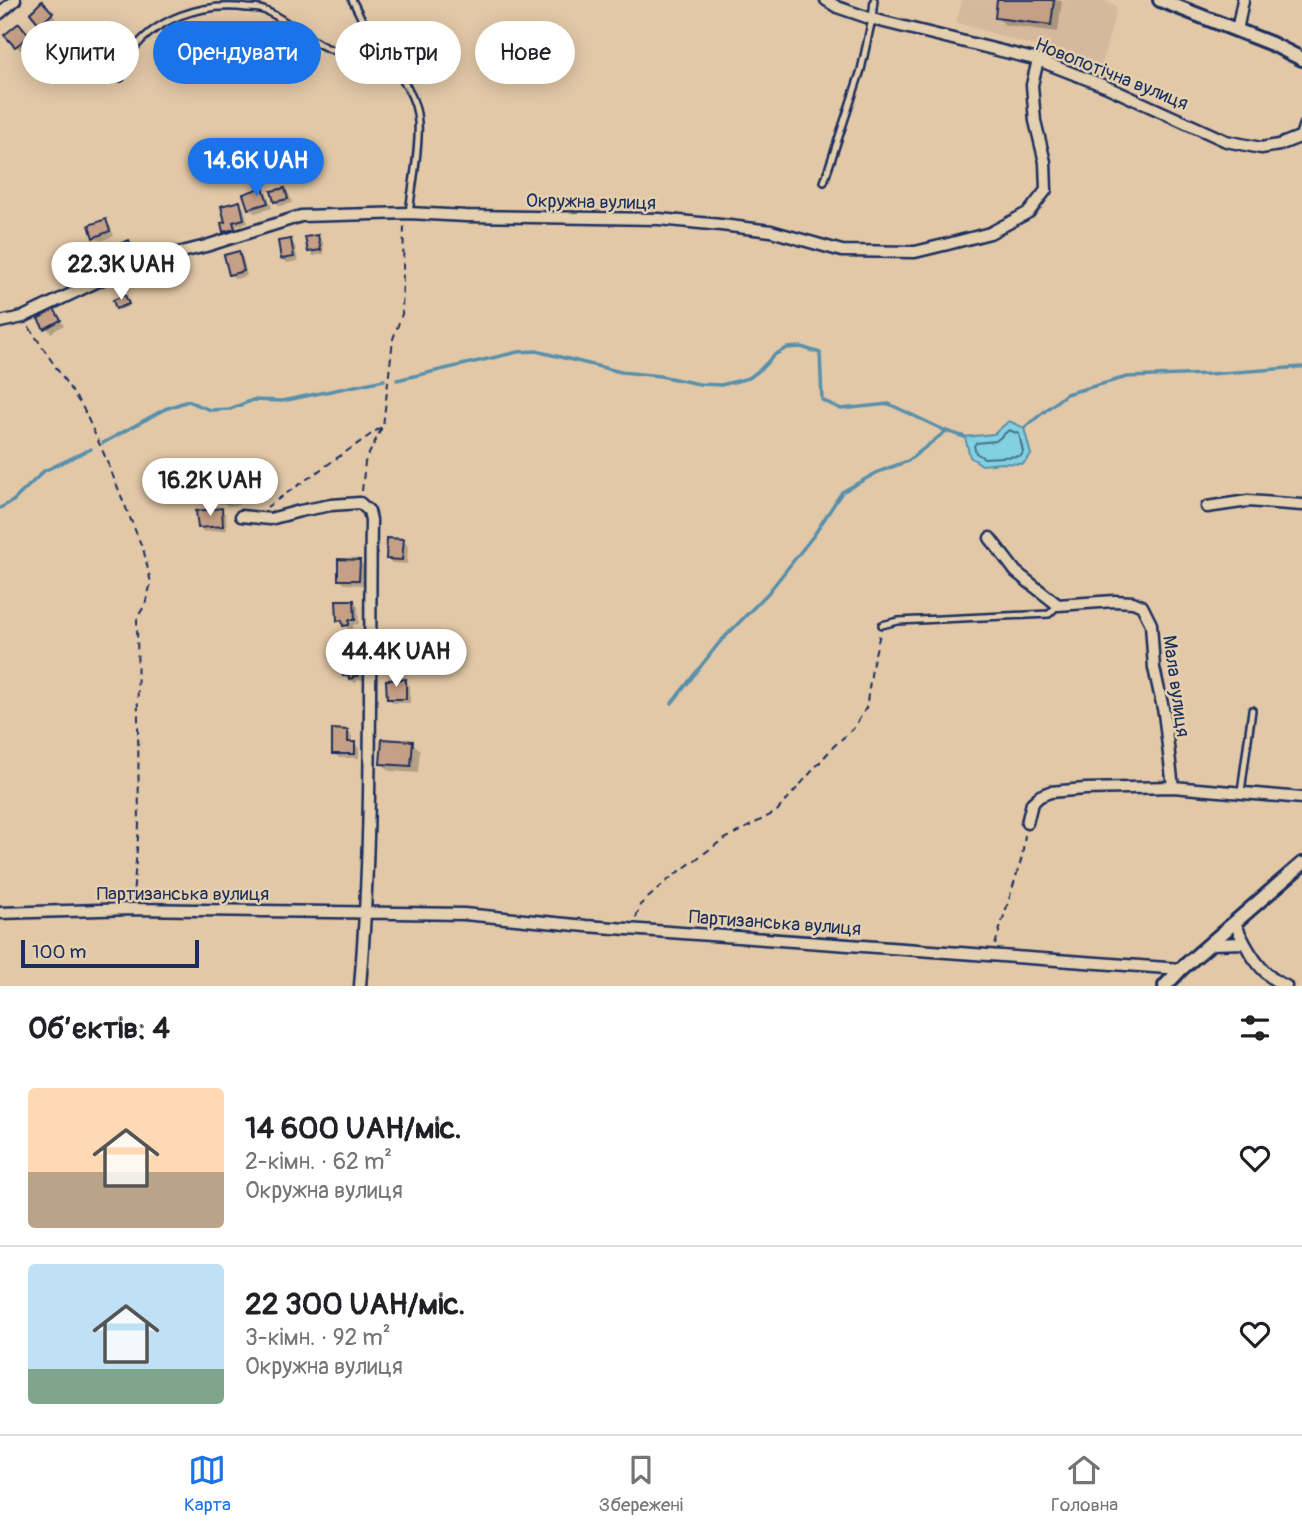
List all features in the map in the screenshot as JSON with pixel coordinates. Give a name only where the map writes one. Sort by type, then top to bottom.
[{"type":"street","points":[[0,13],[15,0]]},
{"type":"street","name":"Новопотічна вулиця","points":[[826,0],[837,7],[872,19],[1038,60],[1105,86],[1226,141],[1261,148],[1279,145],[1300,136]]},
{"type":"street","points":[[1160,0],[1272,44],[1302,59]]},
{"type":"street","points":[[1237,31],[1243,0]]},
{"type":"street","name":"Окружна вулиця","points":[[0,322],[23,317],[134,264],[206,246],[300,216],[407,213],[659,219],[771,231],[842,251],[915,252],[948,244],[990,233],[1029,212],[1046,190],[1045,162],[1035,121],[1032,85],[1038,60]]},
{"type":"street","points":[[1207,507],[1248,501],[1302,505]]},
{"type":"street","points":[[241,516],[270,519],[321,507],[360,503],[369,510],[370,808],[360,986]]},
{"type":"street","points":[[990,538],[1016,572],[1058,605]]},
{"type":"street","name":"Мала вулиця","points":[[1058,605],[1114,601],[1133,602],[1142,606],[1151,624],[1154,668],[1160,691],[1173,787]]},
{"type":"street","points":[[1027,823],[1032,803],[1050,792],[1173,787],[1302,798]]},
{"type":"street","points":[[1165,986],[1302,864]]},
{"type":"street","name":"Партизанська вулиця","points":[[0,913],[133,909],[464,914],[1181,970]]},
{"type":"street","points":[[1235,923],[1252,956],[1277,983],[1286,986]]},
{"type":"street","points":[[1213,944],[1244,943]]},
{"type":"lane","points":[[352,0],[363,21]]},
{"type":"lane","points":[[824,181],[861,70],[874,0]]},
{"type":"lane","points":[[139,44],[158,26],[194,11],[238,6],[264,10],[320,46],[335,50]]},
{"type":"lane","points":[[406,84],[414,100],[418,121],[407,213]]},
{"type":"lane","points":[[1300,136],[1302,125]]},
{"type":"lane","points":[[882,625],[898,621],[1049,614],[1058,605]]},
{"type":"lane","points":[[1241,792],[1252,710]]},
{"type":"path","points":[[360,503],[365,462],[383,426],[393,339],[402,314],[407,213]]},
{"type":"path","points":[[23,317],[83,408],[144,552],[151,583],[145,605],[137,618],[139,825],[133,909]]},
{"type":"path","points":[[256,518],[269,504],[383,426]]},
{"type":"path","points":[[632,929],[640,905],[669,879],[721,841],[776,812],[834,746],[853,729],[866,708],[882,625]]},
{"type":"path","points":[[992,956],[1021,857],[1027,823]]},
{"type":"shaded area","points":[[963,0],[1103,0],[1117,7],[1101,67],[956,22]]},
{"type":"water","points":[[1009,421],[1024,428],[1031,455],[1023,464],[982,465],[970,457],[965,437],[994,434]]},
{"type":"building","points":[[997,0],[1054,0],[1051,25],[995,18]]},
{"type":"building","points":[[42,1],[53,13],[44,21],[37,21],[30,13]]},
{"type":"building","points":[[19,23],[21,25],[21,43],[15,47],[4,35]]},
{"type":"building","points":[[287,156],[289,173],[260,176],[258,165],[263,165],[262,159]]},
{"type":"building","points":[[263,187],[268,203],[248,209],[243,194]]},
{"type":"building","points":[[285,188],[288,199],[274,202],[271,191]]},
{"type":"building","points":[[240,201],[244,219],[233,222],[235,229],[223,232],[221,223],[225,222],[221,206]]},
{"type":"building","points":[[106,219],[110,231],[93,238],[89,225]]},
{"type":"building","points":[[318,235],[321,250],[308,252],[305,237]]},
{"type":"building","points":[[291,239],[294,257],[281,259],[278,241]]},
{"type":"building","points":[[129,240],[135,257],[126,260],[120,244]]},
{"type":"building","points":[[239,251],[244,271],[229,275],[224,255]]},
{"type":"building","points":[[166,266],[169,276],[153,281],[150,271]]},
{"type":"building","points":[[125,295],[129,304],[116,309],[113,300]]},
{"type":"building","points":[[54,309],[61,320],[44,329],[38,319]]},
{"type":"building","points":[[233,482],[235,501],[221,502],[219,483]]},
{"type":"building","points":[[222,508],[223,526],[198,528],[196,511]]},
{"type":"building","points":[[387,538],[404,539],[402,560],[386,559]]},
{"type":"building","points":[[338,559],[360,560],[359,580],[338,580]]},
{"type":"building","points":[[336,600],[354,600],[355,620],[349,620],[349,625],[343,626],[342,620],[337,621]]},
{"type":"building","points":[[342,658],[358,658],[358,676],[349,679],[349,675],[343,676]]},
{"type":"building","points":[[406,679],[406,699],[387,699],[386,680]]},
{"type":"building","points":[[332,729],[348,730],[348,742],[355,742],[355,754],[332,754]]},
{"type":"building","points":[[382,739],[413,741],[411,766],[380,764]]},
{"type":"waterway","points":[[397,380],[518,352],[536,351],[621,372],[721,385],[749,378],[774,355],[787,348],[801,347],[820,353],[822,400],[841,409],[889,404],[965,437]]},
{"type":"waterway","points":[[1024,428],[1066,394],[1127,377],[1302,367]]},
{"type":"waterway","points":[[103,443],[165,409],[188,401],[210,410],[230,409],[253,400],[282,401],[384,380]]},
{"type":"waterway","points":[[672,703],[719,643],[768,593],[814,535],[842,492],[878,472],[908,461],[946,431]]},
{"type":"waterway","points":[[0,508],[13,501],[44,471],[91,449]]}]
